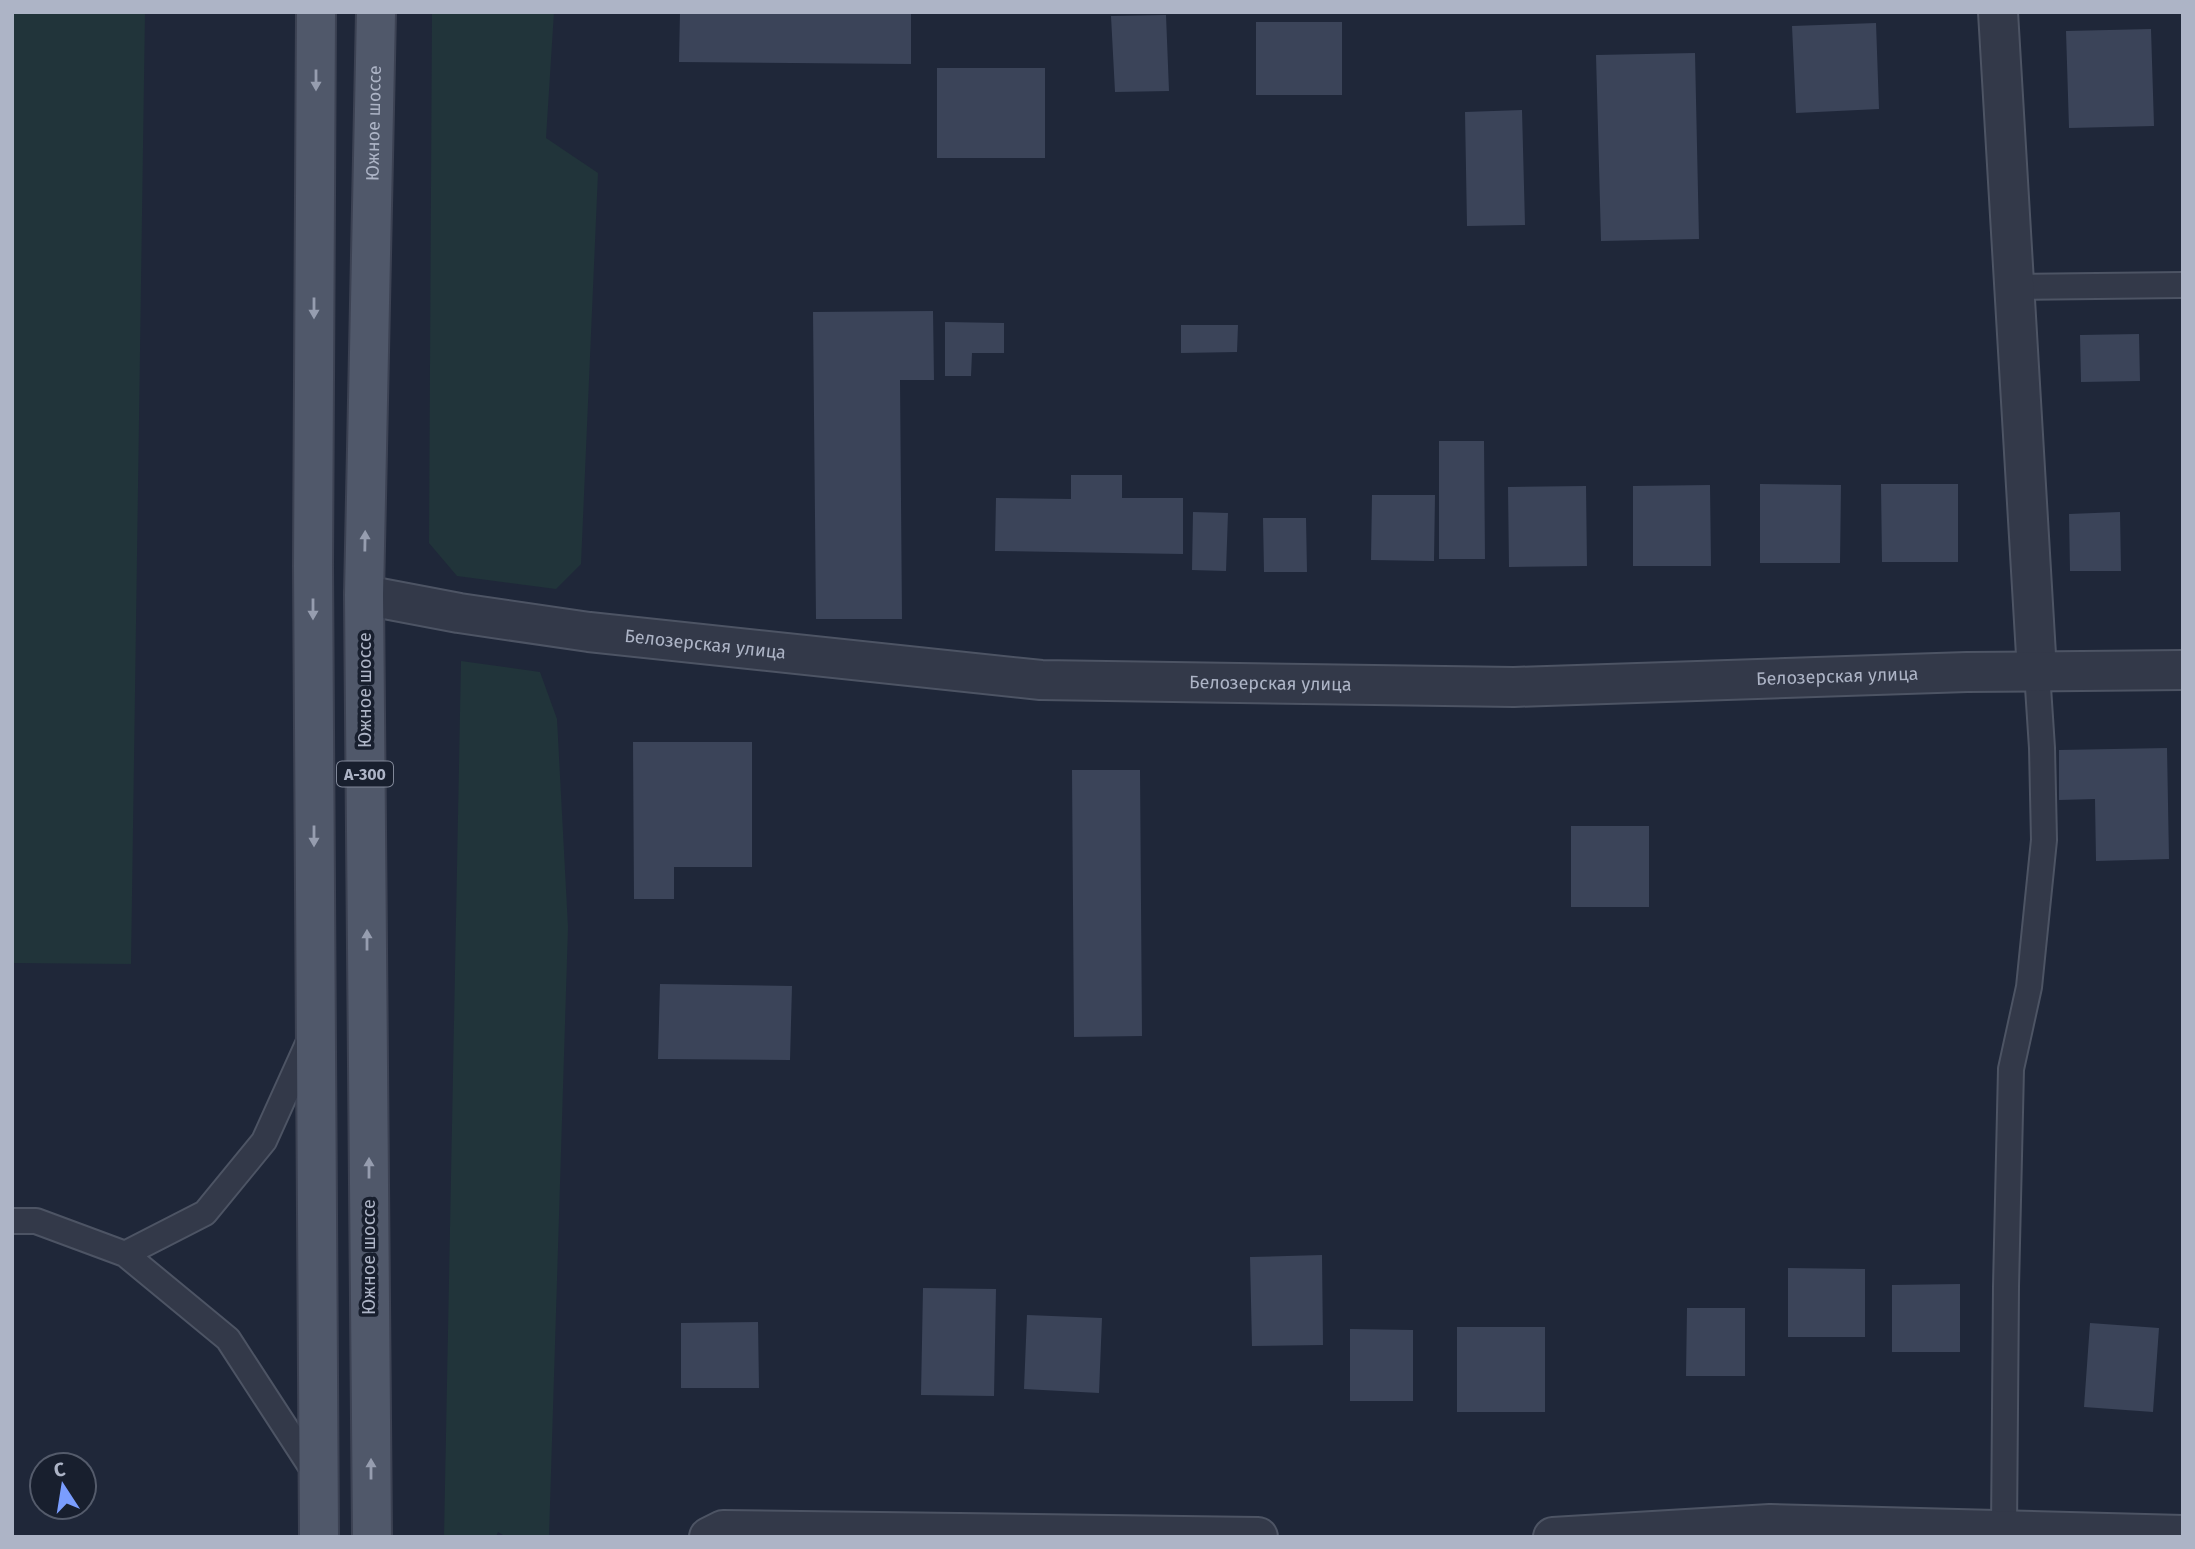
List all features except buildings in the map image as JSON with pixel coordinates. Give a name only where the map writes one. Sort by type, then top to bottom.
[{"type":"main road","name":"А-300","points":[[316,12],[313,552],[319,1537]]},
{"type":"main road","name":"Южное шоссе","points":[[372,1537],[364,595],[376,12]]},
{"type":"street","points":[[1998,12],[2037,672]]},
{"type":"street","name":"Белозерская улица","points":[[364,595],[459,613],[589,632],[1041,680],[1514,687],[2183,670]]},
{"type":"street","points":[[1553,1537],[1770,1524],[2183,1535]]},
{"type":"street","points":[[709,1537],[723,1530],[1258,1537]]},
{"type":"lane","points":[[2014,287],[2183,285]]},
{"type":"lane","points":[[2004,1531],[2011,1069],[2029,987],[2044,840],[2037,672]]},
{"type":"lane","points":[[125,1254],[205,1213],[264,1141],[316,1026]]},
{"type":"lane","points":[[12,1221],[36,1221],[125,1254],[228,1339],[319,1478]]},
{"type":"shaded area","points":[[12,12],[145,12],[131,964],[12,963]]},
{"type":"shaded area","points":[[432,12],[554,12],[546,138],[598,173],[581,564],[556,589],[457,576],[429,543]]},
{"type":"shaded area","points":[[461,661],[540,672],[557,719],[568,927],[549,1537],[506,1537],[498,1532],[496,1537],[444,1537]]}]
